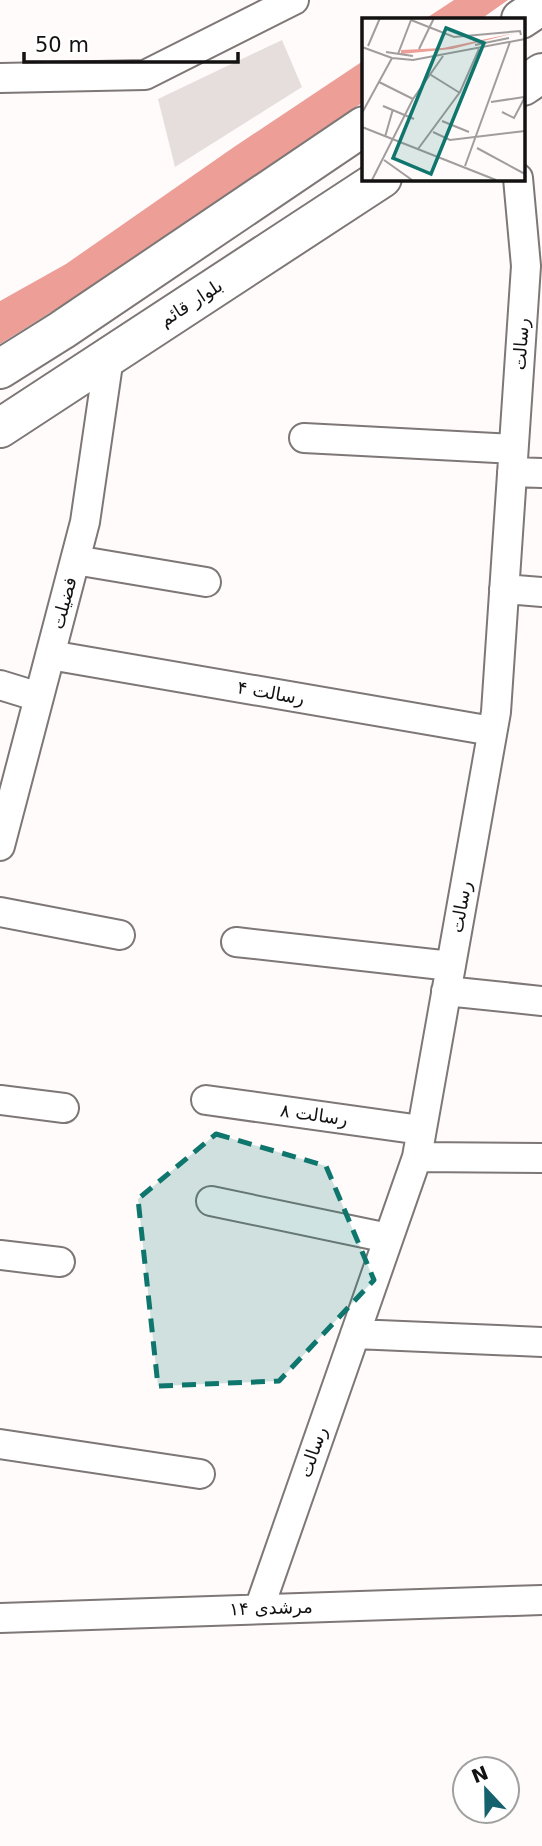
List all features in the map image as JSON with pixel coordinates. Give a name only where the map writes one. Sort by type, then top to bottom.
[{"type":"main road","points":[[523,18],[542,5]]},
{"type":"main road","points":[[524,85],[542,73]]},
{"type":"main road","points":[[0,369],[362,127]]},
{"type":"main road","name":"بلوار قائم","points":[[0,428],[379,180]]},
{"type":"street","points":[[0,78],[145,75],[294,0]]},
{"type":"street","name":"رسالت","points":[[258,1609],[419,1143],[496,712],[513,461],[534,268],[519,180]]},
{"type":"street","name":"فضیلت","points":[[0,846],[85,522],[109,357]]},
{"type":"street","points":[[304,438],[513,461],[542,473]]},
{"type":"street","points":[[75,560],[205,582]]},
{"type":"street","points":[[504,589],[542,592]]},
{"type":"street","name":"رسالت ۴","points":[[50,655],[492,731]]},
{"type":"street","points":[[0,685],[39,697]]},
{"type":"street","points":[[0,912],[120,935]]},
{"type":"street","points":[[236,942],[448,979],[542,1000]]},
{"type":"street","points":[[0,1100],[64,1108]]},
{"type":"street","name":"رسالت ۸","points":[[206,1100],[419,1143],[542,1158]]},
{"type":"street","points":[[211,1201],[388,1238]]},
{"type":"street","points":[[0,1255],[60,1262]]},
{"type":"street","points":[[355,1334],[542,1342]]},
{"type":"street","points":[[0,1444],[200,1474]]},
{"type":"street","name":"مرشدی ۱۴","points":[[0,1618],[542,1600]]},
{"type":"highlighted area","points":[[216,1134],[326,1166],[374,1280],[279,1381],[158,1386],[138,1199]]},
{"type":"shaded area","points":[[454,0],[508,0],[482,18],[427,18]]},
{"type":"shaded area","points":[[362,62],[362,103],[184,229],[0,344],[0,301],[66,264]]},
{"type":"building","points":[[282,40],[302,87],[175,167],[158,99]]}]
